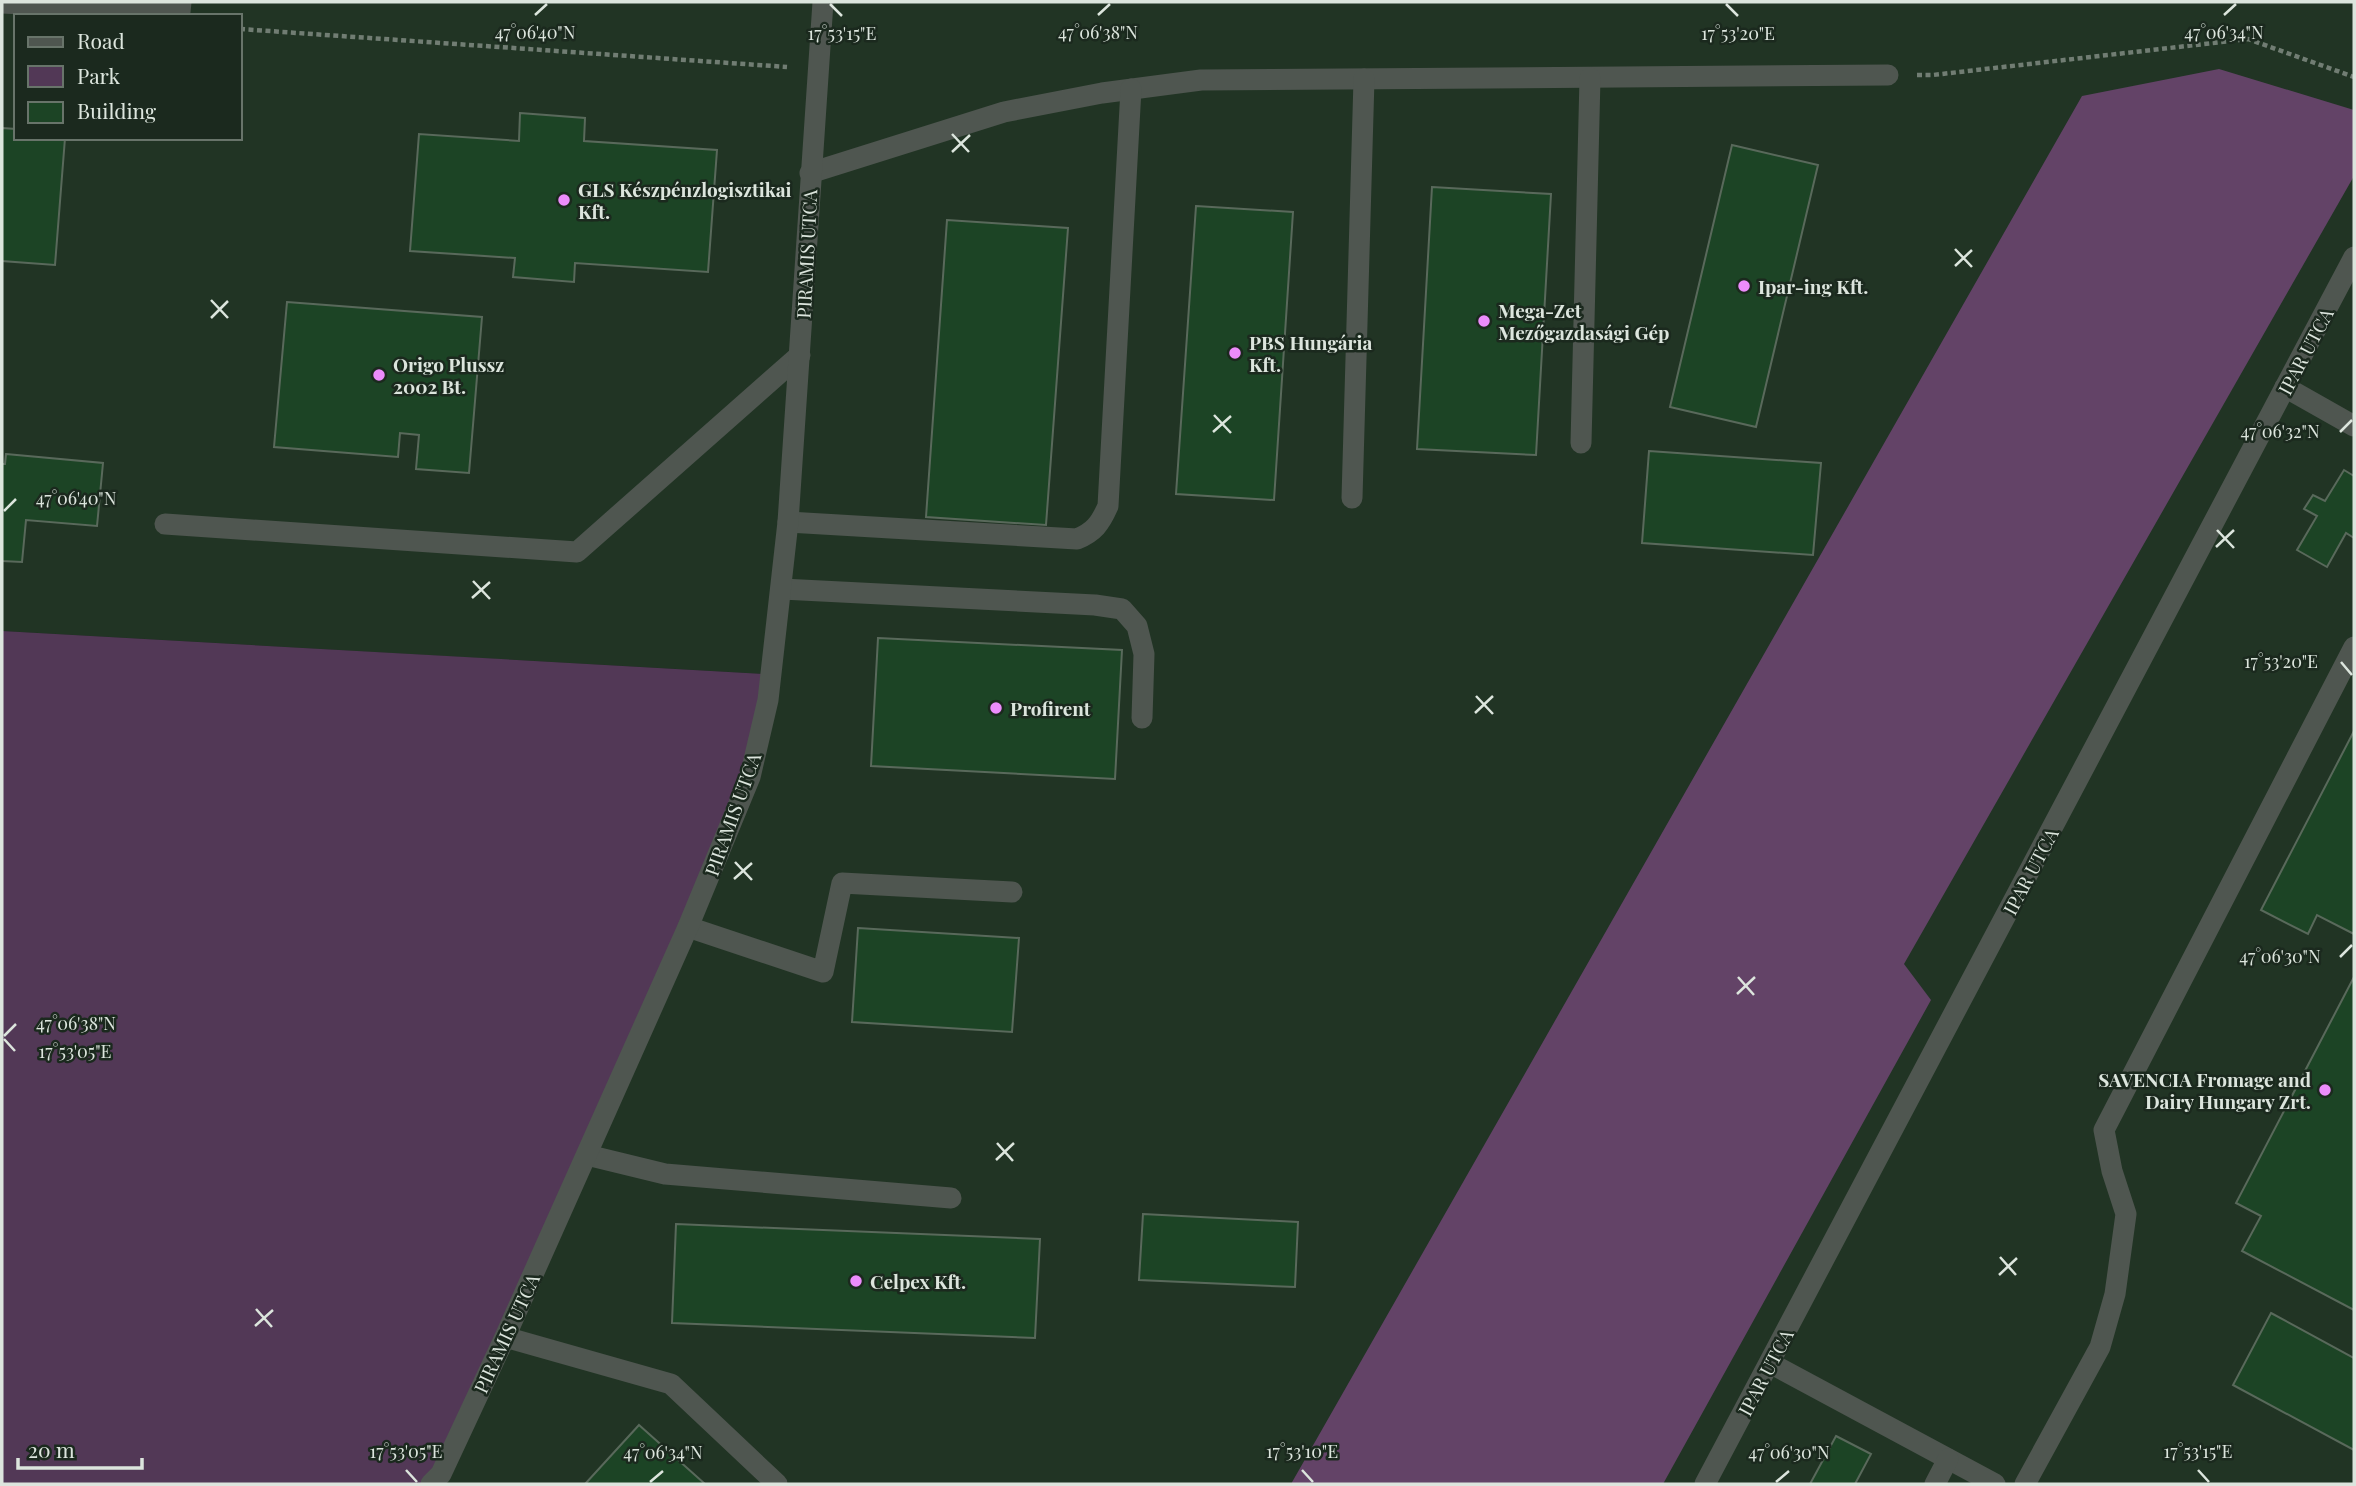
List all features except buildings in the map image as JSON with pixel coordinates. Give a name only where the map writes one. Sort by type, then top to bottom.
[{"type":"street","points":[[2,3],[180,12],[181,2]]},
{"type":"street","name":"PIRAMIS UTCA","points":[[431,1484],[441,1474],[505,1337],[688,927],[750,777],[768,700],[782,589],[823,2]]},
{"type":"street","points":[[810,173],[1004,112],[1131,89],[1201,80],[1888,75]]},
{"type":"street","points":[[1581,443],[1590,78]]},
{"type":"street","points":[[1352,498],[1364,79]]},
{"type":"street","points":[[788,522],[1077,539],[1091,533],[1101,522],[1108,506],[1131,89]]},
{"type":"street","name":"IPAR UTCA","points":[[1705,1484],[2354,257]]},
{"type":"street","points":[[165,524],[577,552],[800,355]]},
{"type":"street","points":[[2285,387],[2354,426]]},
{"type":"street","points":[[782,589],[1095,605],[1122,609],[1137,626],[1144,654],[1142,718]]},
{"type":"street","points":[[2025,1484],[2100,1347],[2115,1294],[2126,1214],[2112,1171],[2104,1130],[2354,647]]},
{"type":"street","points":[[688,927],[823,972],[842,883],[1012,892]]},
{"type":"street","points":[[587,1155],[665,1174],[951,1198]]},
{"type":"street","points":[[505,1337],[671,1384],[777,1484]]},
{"type":"street","points":[[1770,1363],[1995,1484]]},
{"type":"street","points":[[1935,1484],[1948,1459]]},
{"type":"path","points":[[242,29],[817,69]]},
{"type":"path","points":[[1888,75],[1933,75],[2248,39],[2354,77]]},
{"type":"shaded area","points":[[2,2],[2354,2],[2354,1484],[422,1484],[765,674],[2,631]]},
{"type":"shaded area","points":[[2219,69],[2354,110],[2354,176],[1904,964],[1931,1000],[1663,1484],[1291,1484],[2082,96]]},
{"type":"green space","points":[[2,631],[766,674],[746,772],[437,1470],[422,1484],[2,1484]]},
{"type":"place","name":"GLS Készpénzlogisztikai Kft.","points":[[564,200]]},
{"type":"place","name":"Ipar-ing Kft.","points":[[1744,286]]},
{"type":"place","name":"Mega-Zet Mezőgazdasági Gép","points":[[1484,321]]},
{"type":"place","name":"PBS Hungária Kft.","points":[[1235,353]]},
{"type":"place","name":"Origo Plussz 2002 Bt.","points":[[379,375]]},
{"type":"place","name":"Profirent","points":[[996,708]]},
{"type":"place","name":"SAVENCIA Fromage and Dairy Hungary Zrt.","points":[[2325,1090]]},
{"type":"place","name":"Celpex Kft.","points":[[856,1281]]}]
